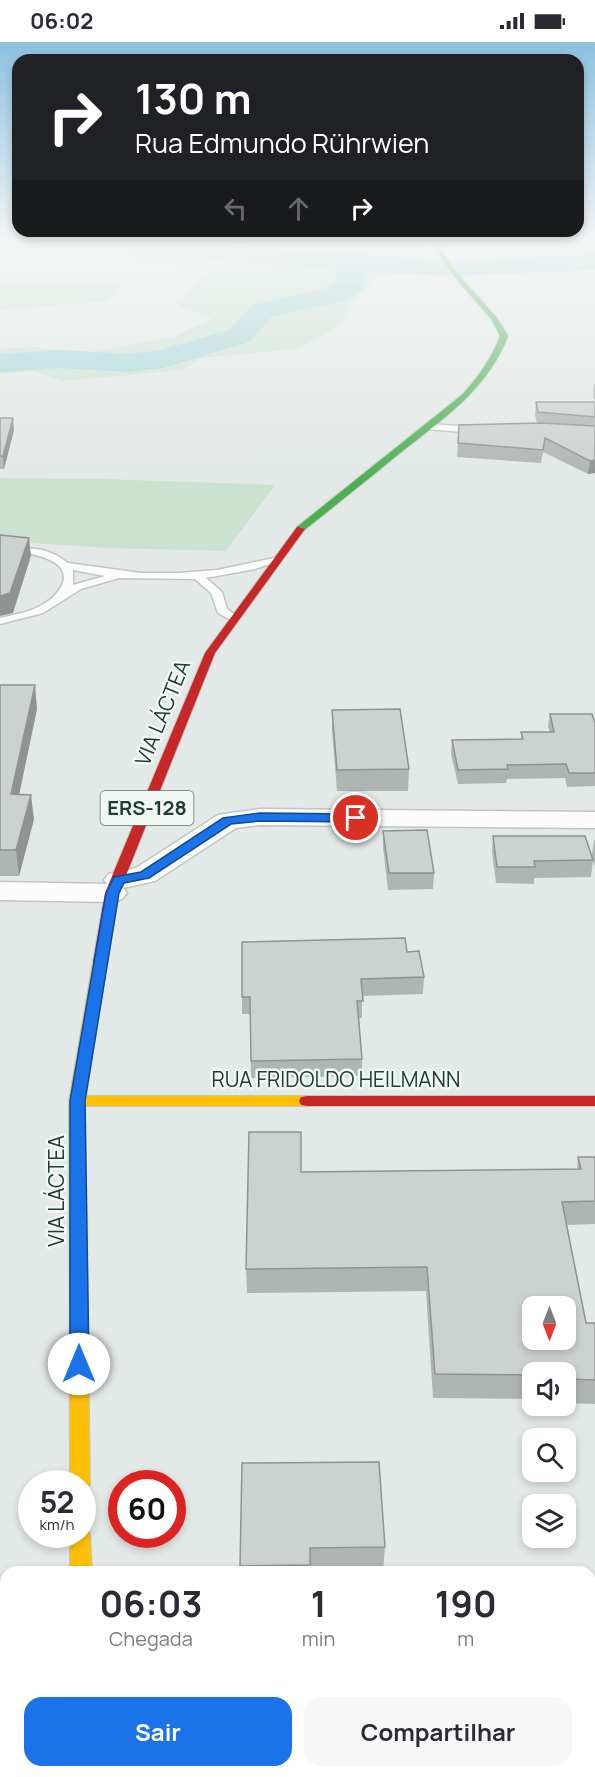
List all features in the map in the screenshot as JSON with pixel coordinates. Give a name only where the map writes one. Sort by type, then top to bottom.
[{"type":"main road","name":"VIA LÁCTEA","points":[[80,1470],[78,1101],[116,886],[210,653],[233,618],[297,531],[466,396],[488,372],[498,356],[504,336],[495,319]]},
{"type":"main road","name":"RUA FRIDOLDO HEILMANN","points":[[78,1101],[595,1101]]},
{"type":"main road","points":[[81,1548],[81,1566]]},
{"type":"street","points":[[0,891],[116,886],[145,875],[228,820],[260,817],[595,820]]},
{"type":"lane","points":[[427,427],[456,431],[488,430]]},
{"type":"lane","points":[[0,547],[37,551],[54,557],[66,566],[70,577],[67,589],[57,601]]},
{"type":"lane","points":[[66,566],[86,567],[120,574],[199,577],[274,561]]},
{"type":"lane","points":[[0,621],[39,611],[77,587],[120,574]]},
{"type":"lane","points":[[199,577],[216,592],[222,611],[233,618]]},
{"type":"green space","points":[[212,319],[343,319],[340,325],[300,348],[203,358],[182,370],[63,381],[33,371],[0,374],[0,349],[34,347],[87,353],[173,337]]},
{"type":"green space","points":[[0,478],[275,485],[226,551],[108,548],[0,541]]},
{"type":"building","points":[[536,402],[595,402],[595,417],[538,412]]},
{"type":"building","points":[[0,418],[13,418],[3,456],[0,456]]},
{"type":"building","points":[[541,423],[595,426],[595,460],[590,461],[545,438],[543,450],[458,443],[459,425]]},
{"type":"building","points":[[0,535],[29,538],[10,593],[0,596]]},
{"type":"building","points":[[0,685],[35,685],[11,794],[31,795],[16,850],[0,850]]},
{"type":"building","points":[[400,709],[409,769],[337,770],[332,710]]},
{"type":"building","points":[[550,714],[592,714],[595,723],[595,773],[569,773],[566,764],[507,765],[508,769],[458,770],[452,740],[523,739],[521,732],[554,732]]},
{"type":"building","points":[[427,830],[434,873],[389,873],[383,831]]},
{"type":"building","points":[[493,836],[585,836],[593,860],[534,861],[535,867],[497,867]]},
{"type":"building","points":[[405,938],[407,952],[419,951],[424,977],[361,979],[363,1001],[357,1001],[362,1059],[251,1061],[250,997],[242,997],[242,942]]},
{"type":"building","points":[[249,1132],[301,1132],[301,1172],[581,1169],[578,1157],[595,1157],[595,1201],[562,1202],[586,1323],[595,1323],[595,1380],[576,1379],[576,1362],[522,1362],[522,1375],[435,1374],[427,1267],[246,1269]]},
{"type":"building","points":[[379,1462],[385,1547],[310,1548],[310,1565],[240,1566],[242,1463]]},
{"type":"waterway","points":[[0,363],[59,359],[129,363],[163,359],[239,336],[255,319]]},
{"type":"traffic: fast","points":[[300,529],[466,396],[488,368],[501,345],[504,336],[495,319]]},
{"type":"traffic: slow","points":[[80,1470],[77,1101],[100,962]]},
{"type":"traffic: slow","points":[[77,1101],[307,1101]]},
{"type":"traffic: slow","points":[[80,1548],[81,1566]]},
{"type":"traffic: jam","points":[[100,962],[112,893],[210,653],[300,529]]},
{"type":"traffic: jam","points":[[307,1101],[595,1101]]},
{"type":"route","points":[[79,1364],[78,1101],[112,893],[119,880],[145,875],[228,820],[260,817],[356,818]]}]
